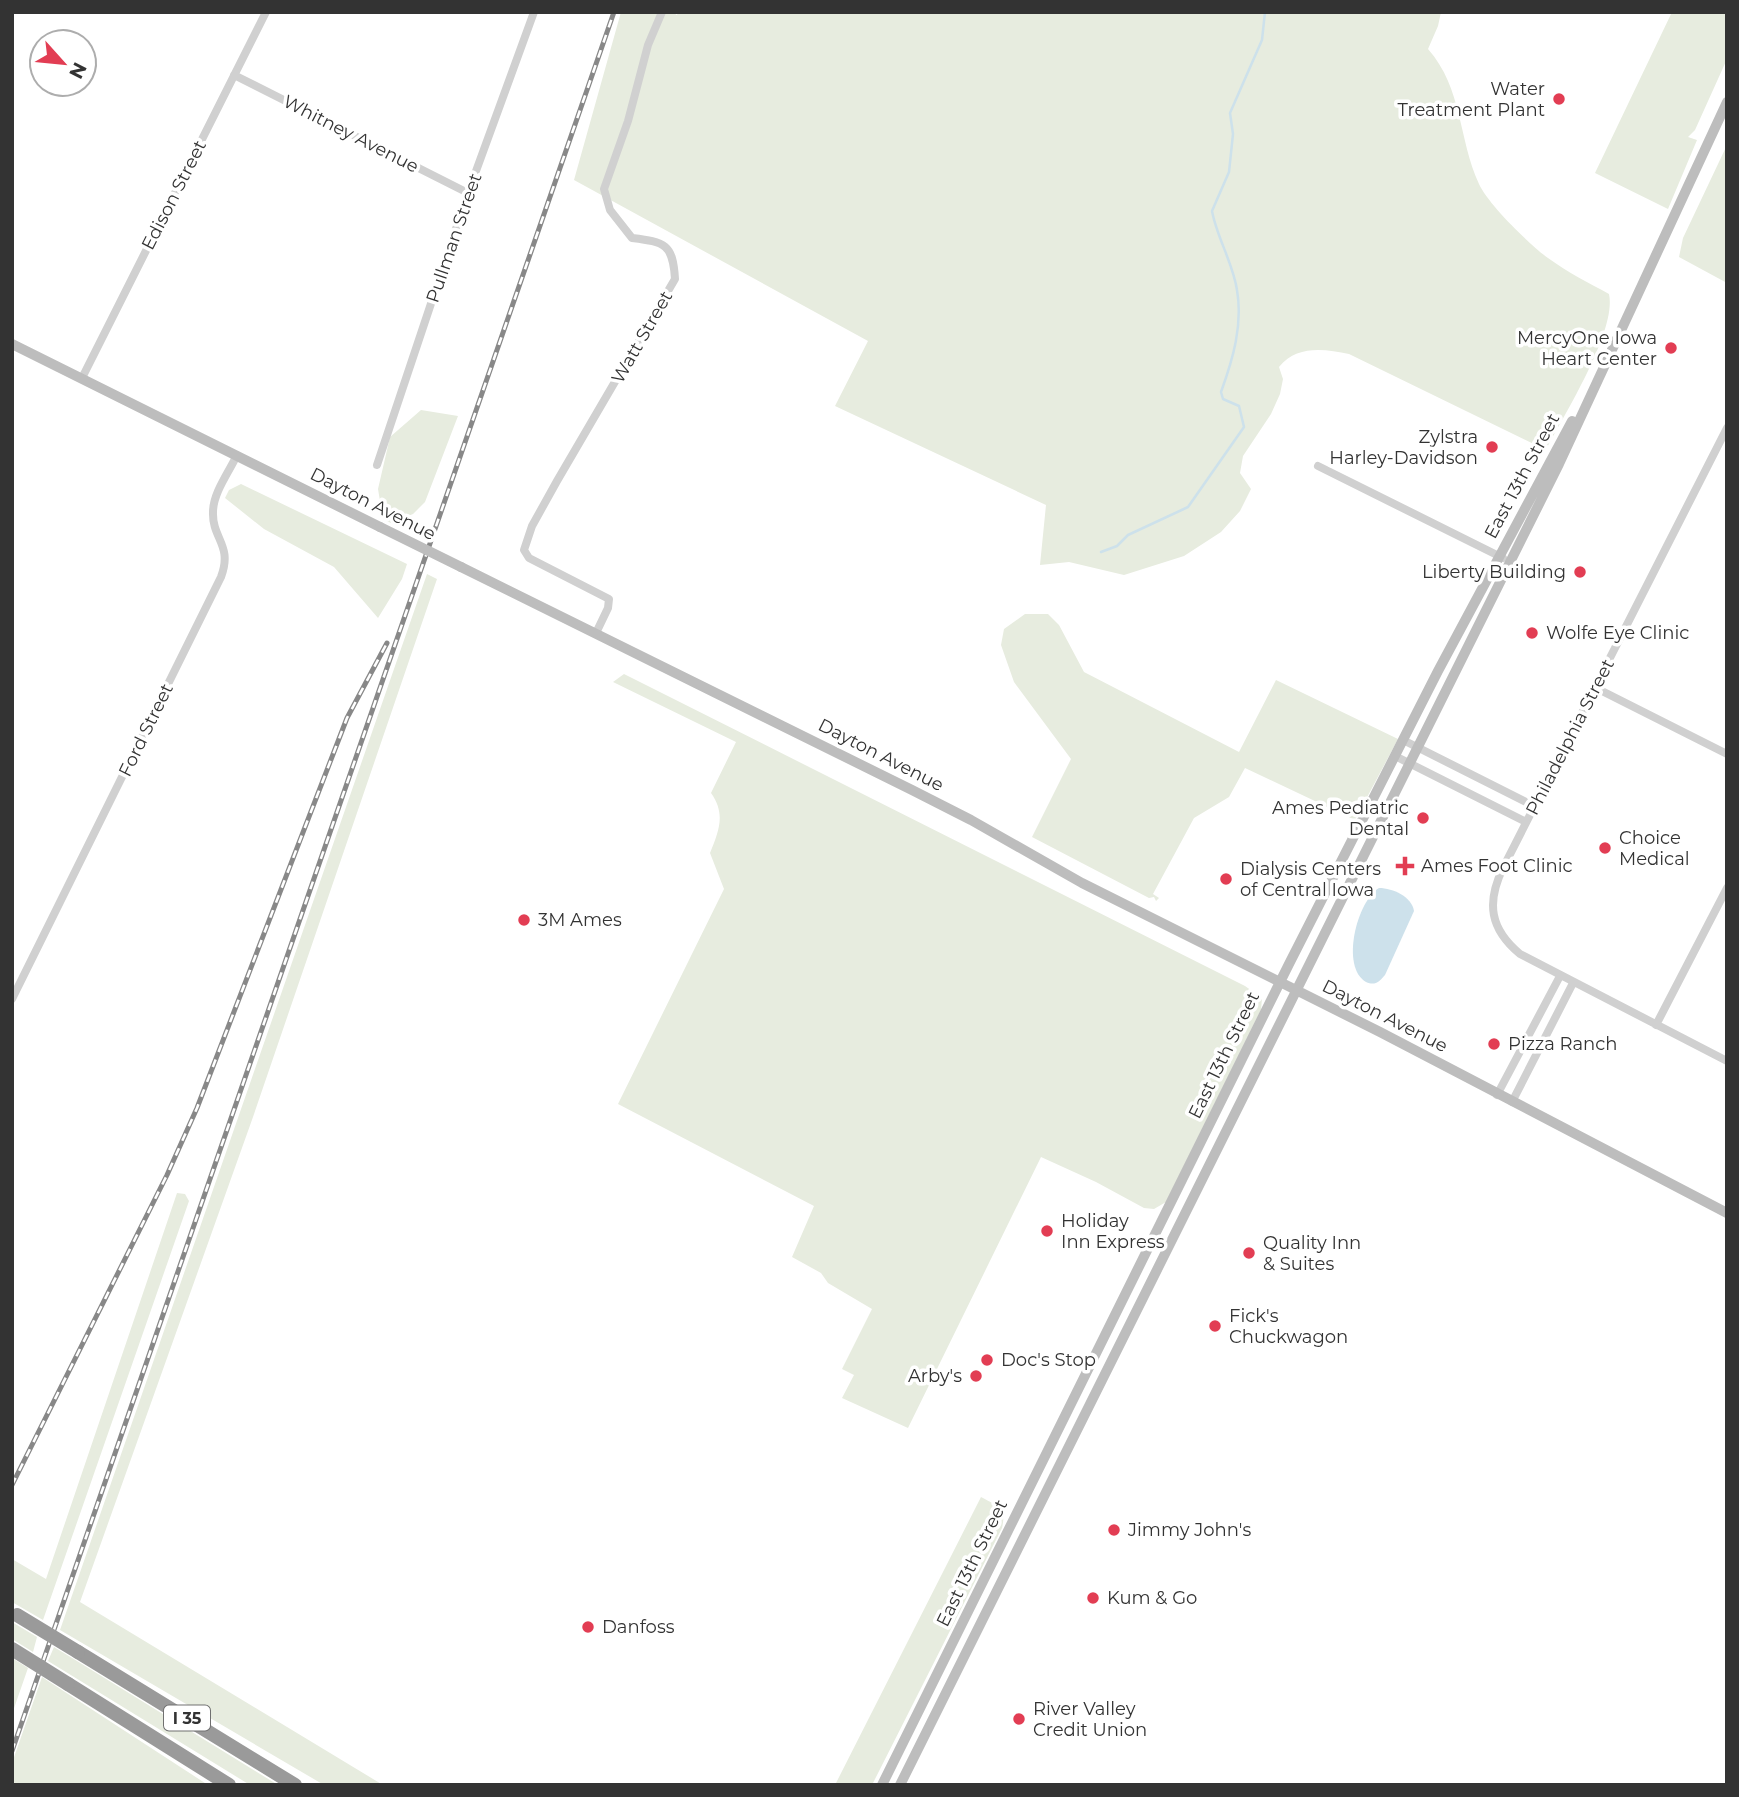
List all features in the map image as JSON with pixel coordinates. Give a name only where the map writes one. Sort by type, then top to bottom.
[{"type":"highway","name":"I 35","points":[[14,1614],[295,1785]]},
{"type":"highway","name":"I 35","points":[[12,1649],[229,1785]]},
{"type":"highway","points":[[212,1734],[307,1785]]},
{"type":"highway","points":[[175,1752],[218,1785]]},
{"type":"main road","name":"East 13th Street","points":[[900,1785],[1559,464],[1727,102]]},
{"type":"main road","name":"Dayton Avenue","points":[[12,344],[912,790],[1082,883],[1295,989],[1727,1213]]},
{"type":"main road","name":"East 13th Street","points":[[882,1785],[1280,982],[1499,556],[1612,348]]},
{"type":"street","name":"Edison Street","points":[[82,379],[266,12]]},
{"type":"street","name":"Pullman Street","points":[[377,465],[468,193],[534,12]]},
{"type":"street","name":"Watt Street","points":[[596,633],[608,608],[609,599],[529,558],[524,550],[532,526],[675,279],[674,258],[667,247],[656,241],[632,238],[610,209],[604,189],[628,121],[648,45],[662,12]]},
{"type":"street","name":"Whitney Avenue","points":[[234,75],[468,193]]},
{"type":"street","name":"Philadelphia Street","points":[[1727,428],[1526,822],[1494,890],[1492,905],[1494,919],[1502,937],[1520,954],[1727,1061]]},
{"type":"street","name":"Ford Street","points":[[12,999],[222,577],[226,557],[214,520],[214,502],[237,455]]},
{"type":"street","points":[[1318,466],[1510,561]]},
{"type":"street","points":[[1596,688],[1727,754]]},
{"type":"street","points":[[1404,740],[1534,806]]},
{"type":"street","points":[[1395,756],[1526,822]]},
{"type":"street","points":[[1656,1025],[1727,888]]},
{"type":"street","points":[[1497,1095],[1560,976]]},
{"type":"street","points":[[1512,1102],[1573,982]]},
{"type":"shaded area","points":[[621,12],[672,12],[677,15],[678,12],[1441,12],[1428,49],[1448,80],[1479,184],[1500,213],[1540,252],[1609,294],[1605,329],[1587,373],[1546,450],[1349,354],[1311,350],[1294,355],[1279,367],[1283,379],[1280,394],[1271,414],[1243,456],[1240,473],[1251,489],[1240,511],[1221,532],[1184,556],[1124,575],[1069,562],[1040,565],[1046,505],[835,406],[868,341],[574,180]]},
{"type":"shaded area","points":[[1672,12],[1727,12],[1727,59],[1695,130],[1688,137],[1697,140],[1668,209],[1595,173]]},
{"type":"shaded area","points":[[1727,145],[1727,283],[1679,257],[1683,238]]},
{"type":"shaded area","points":[[421,410],[458,416],[425,502],[413,514],[391,523],[383,519],[378,489],[390,437]]},
{"type":"shaded area","points":[[241,484],[407,564],[402,579],[378,618],[334,567],[264,529],[225,498],[229,490]]},
{"type":"shaded area","points":[[427,574],[437,579],[253,1117],[80,1602],[383,1785],[324,1785],[60,1630]]},
{"type":"shaded area","points":[[1025,614],[1048,614],[1059,625],[1084,672],[1239,752],[1276,680],[1398,739],[1355,820],[1245,768],[1229,797],[1194,818],[1153,894],[1159,898],[1156,901],[1154,897],[1149,898],[1032,837],[1071,759],[1014,682],[1001,645],[1004,629]]},
{"type":"shaded area","points":[[624,674],[1245,986],[1262,998],[1261,1010],[1166,1202],[1154,1209],[1144,1208],[1041,1157],[908,1428],[842,1398],[854,1375],[842,1369],[872,1309],[828,1283],[821,1273],[792,1257],[814,1206],[618,1104],[724,889],[710,853],[720,823],[716,801],[711,793],[736,742],[613,682]]},
{"type":"shaded area","points":[[177,1193],[185,1194],[189,1201],[43,1620],[12,1602],[12,1559],[46,1579]]},
{"type":"shaded area","points":[[981,1497],[1002,1511],[1002,1528],[872,1785],[835,1785]]},
{"type":"shaded area","points":[[12,1622],[37,1637],[33,1652],[12,1639]]},
{"type":"shaded area","points":[[54,1647],[278,1785],[250,1785],[48,1661]]},
{"type":"shaded area","points":[[12,1658],[28,1668],[12,1714]]},
{"type":"shaded area","points":[[42,1677],[208,1785],[12,1785],[12,1763]]},
{"type":"water","points":[[1379,888],[1401,894],[1410,902],[1414,911],[1385,975],[1372,984],[1358,974],[1354,963],[1354,934],[1364,906]]},
{"type":"waterway","points":[[1101,552],[1117,546],[1128,535],[1188,507],[1244,427],[1239,406],[1223,399],[1221,392],[1236,342],[1239,303],[1235,280],[1212,211],[1229,172],[1233,134],[1230,113],[1262,40],[1265,12]]},
{"type":"railway","points":[[12,1751],[614,12]]},
{"type":"railway","points":[[12,1485],[167,1175],[197,1108],[347,718],[387,643]]},
{"type":"place","name":"Water Treatment Plant","points":[[1559,99]]},
{"type":"place","name":"MercyOne Iowa Heart Center","points":[[1671,348]]},
{"type":"place","name":"Zylstra Harley-Davidson","points":[[1492,447]]},
{"type":"place","name":"Liberty Building","points":[[1580,572]]},
{"type":"place","name":"Wolfe Eye Clinic","points":[[1532,633]]},
{"type":"place","name":"Ames Pediatric Dental","points":[[1423,818]]},
{"type":"place","name":"Choice Medical","points":[[1605,848]]},
{"type":"place","name":"Ames Foot Clinic","points":[[1405,866]]},
{"type":"place","name":"Dialysis Centers of Central Iowa","points":[[1226,879]]},
{"type":"place","name":"3M Ames","points":[[524,920]]},
{"type":"place","name":"Pizza Ranch","points":[[1494,1044]]},
{"type":"place","name":"Holiday Inn Express","points":[[1047,1231]]},
{"type":"place","name":"Quality Inn & Suites","points":[[1249,1253]]},
{"type":"place","name":"Fick's Chuckwagon","points":[[1215,1326]]},
{"type":"place","name":"Doc's Stop","points":[[987,1360]]},
{"type":"place","name":"Arby's","points":[[976,1376]]},
{"type":"place","name":"Jimmy John's","points":[[1114,1530]]},
{"type":"place","name":"Kum & Go","points":[[1093,1598]]},
{"type":"place","name":"Danfoss","points":[[588,1627]]},
{"type":"place","name":"River Valley Credit Union","points":[[1019,1719]]}]
